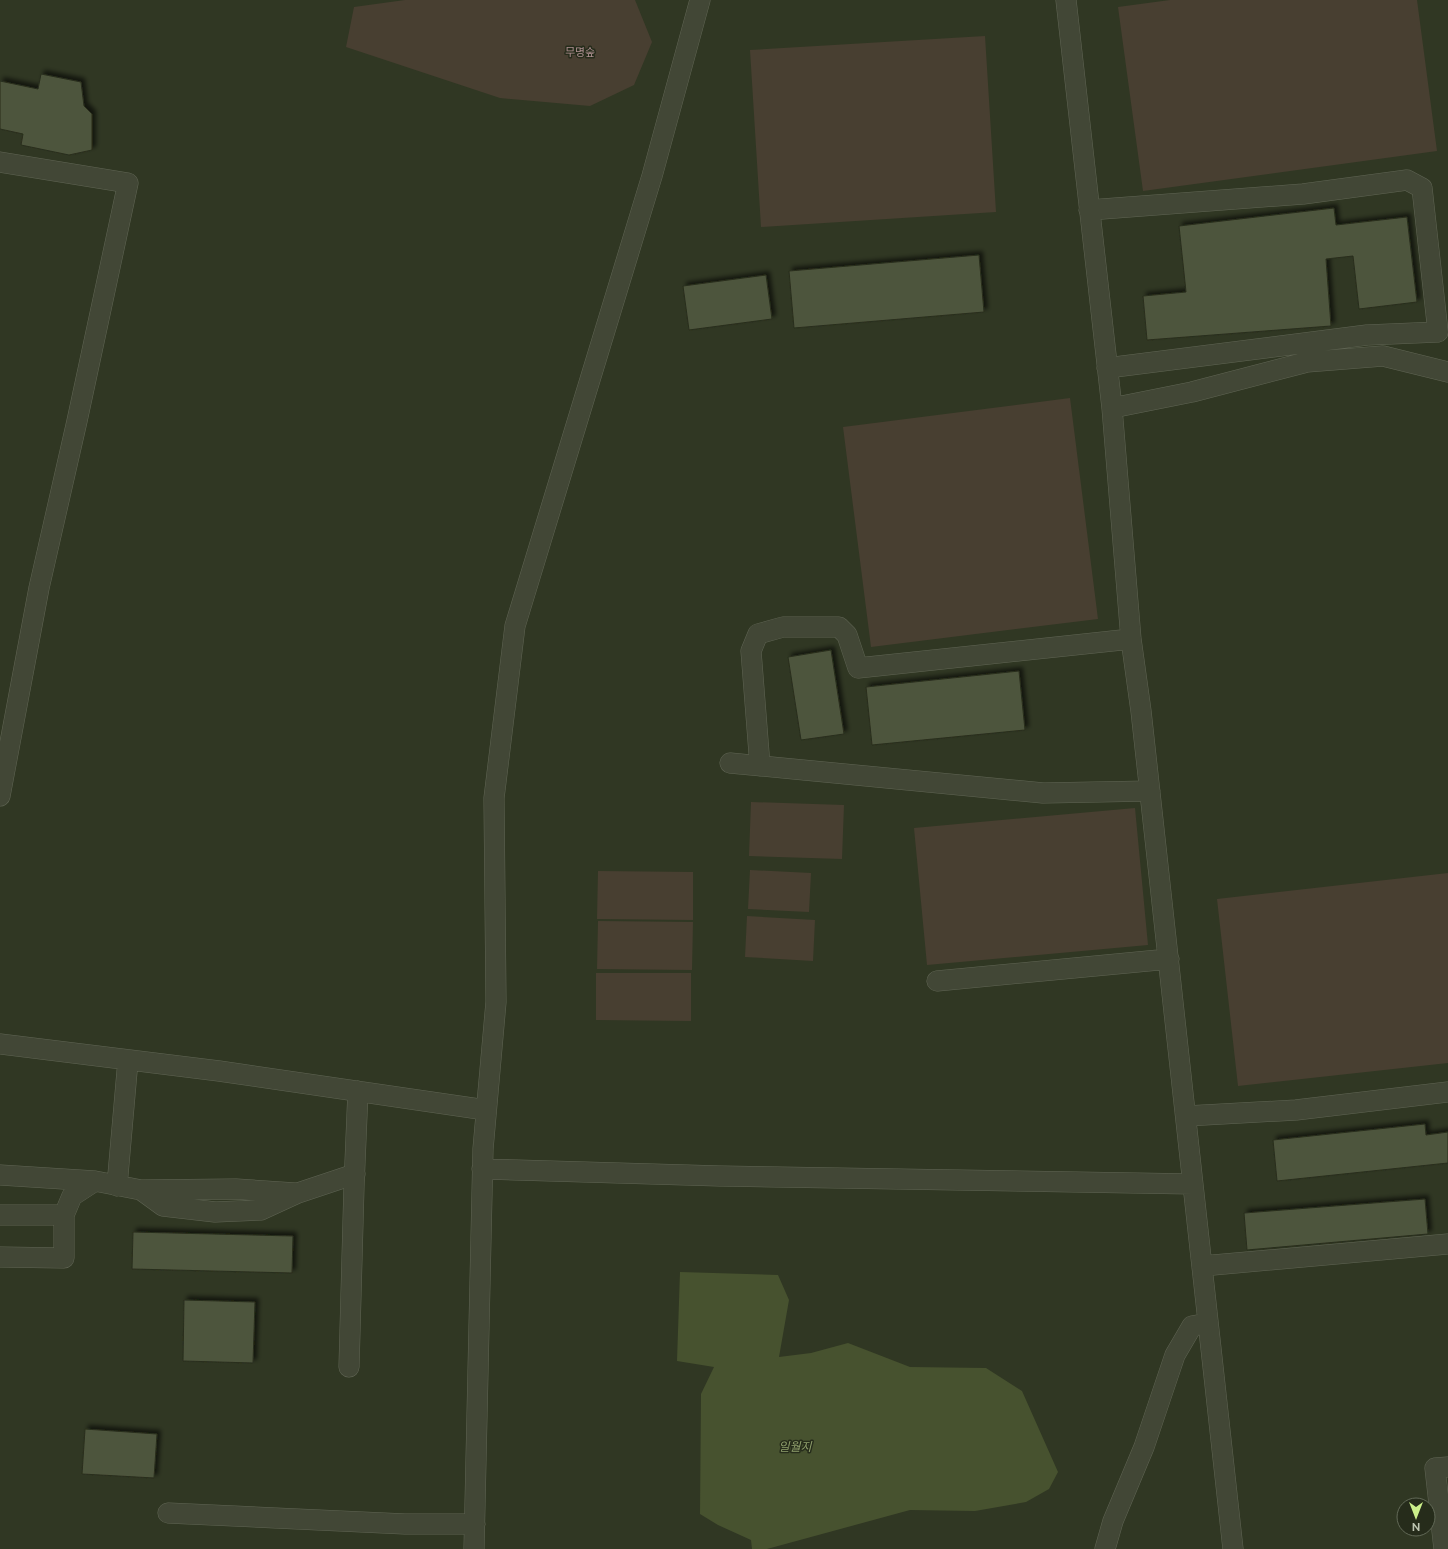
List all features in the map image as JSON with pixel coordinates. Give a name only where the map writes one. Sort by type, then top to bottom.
[{"type":"lane","points":[[474,1549],[482,1169],[496,1002],[494,798],[515,626],[652,176],[700,0]]},
{"type":"lane","points":[[1066,0],[1112,408],[1131,639],[1141,711],[1169,959],[1233,1549]]},
{"type":"lane","points":[[0,162],[128,182],[77,421],[39,588],[0,796]]},
{"type":"lane","points":[[1089,210],[1303,194],[1407,180],[1422,188],[1439,263],[1443,331],[1367,335],[1107,368]]},
{"type":"lane","points":[[1112,408],[1192,392],[1307,362],[1383,356],[1448,372]]},
{"type":"lane","points":[[760,766],[751,651],[758,634],[783,627],[839,627],[847,635],[858,668],[1131,639]]},
{"type":"lane","points":[[730,763],[1044,793],[1150,791]]},
{"type":"lane","points":[[937,981],[1169,959]]},
{"type":"lane","points":[[0,1044],[218,1071],[486,1110]]},
{"type":"lane","points":[[117,1186],[128,1060]]},
{"type":"lane","points":[[349,1367],[358,1091]]},
{"type":"lane","points":[[1186,1116],[1296,1110],[1448,1092]]},
{"type":"lane","points":[[482,1169],[728,1176],[1193,1184]]},
{"type":"lane","points":[[0,1175],[95,1181],[141,1190],[163,1206],[215,1212],[261,1210],[298,1193],[355,1174]]},
{"type":"lane","points":[[0,1257],[64,1258],[64,1215],[72,1196],[95,1181]]},
{"type":"lane","points":[[0,1215],[64,1215]]},
{"type":"lane","points":[[1202,1266],[1448,1244]]},
{"type":"lane","points":[[1105,1549],[1113,1521],[1144,1447],[1175,1355],[1192,1326],[1208,1323]]},
{"type":"lane","points":[[1444,1549],[1435,1468],[1448,1467]]},
{"type":"lane","points":[[168,1513],[405,1524],[475,1524]]},
{"type":"green space","name":"무명숲","points":[[405,0],[635,0],[652,42],[634,85],[590,106],[500,98],[346,47],[354,7]]},
{"type":"green space","points":[[1170,0],[1417,0],[1437,151],[1143,191],[1118,7]]},
{"type":"green space","points":[[985,36],[996,212],[761,227],[750,50]]},
{"type":"green space","points":[[1070,398],[1098,619],[871,647],[843,427]]},
{"type":"green space","points":[[751,802],[844,805],[842,859],[749,856]]},
{"type":"green space","points":[[1135,808],[1148,945],[927,965],[914,828]]},
{"type":"green space","points":[[750,870],[811,873],[809,912],[748,909]]},
{"type":"green space","points":[[598,871],[693,872],[693,920],[597,919]]},
{"type":"green space","points":[[1448,873],[1448,1063],[1238,1086],[1217,899]]},
{"type":"green space","points":[[747,916],[815,920],[813,961],[745,957]]},
{"type":"green space","points":[[598,921],[693,922],[692,970],[597,969]]},
{"type":"green space","points":[[596,973],[691,973],[691,1021],[596,1020]]},
{"type":"water","name":"일월지","points":[[680,1272],[778,1275],[789,1300],[779,1357],[811,1353],[848,1343],[910,1367],[986,1368],[1022,1391],[1058,1472],[1049,1489],[1026,1502],[975,1511],[910,1510],[767,1549],[752,1549],[751,1540],[718,1525],[700,1514],[701,1394],[714,1367],[677,1361]]},
{"type":"building","points":[[41,74],[81,82],[84,106],[92,114],[92,150],[69,155],[21,145],[23,134],[0,129],[0,81],[38,89]]},
{"type":"building","points":[[1334,208],[1336,225],[1407,217],[1417,302],[1359,309],[1353,256],[1326,259],[1331,326],[1147,340],[1143,296],[1186,292],[1179,226]]},
{"type":"building","points":[[979,255],[984,312],[794,328],[789,271]]},
{"type":"building","points":[[766,275],[772,319],[689,330],[683,286]]},
{"type":"building","points":[[831,650],[844,734],[801,740],[788,657]]},
{"type":"building","points":[[1019,671],[1025,730],[872,745],[866,687]]},
{"type":"building","points":[[1425,1124],[1426,1135],[1448,1132],[1448,1163],[1277,1181],[1273,1140]]},
{"type":"building","points":[[1425,1199],[1428,1234],[1247,1250],[1244,1213]]},
{"type":"building","points":[[133,1232],[293,1236],[292,1273],[132,1269]]},
{"type":"building","points":[[184,1300],[255,1302],[253,1363],[183,1361]]},
{"type":"building","points":[[85,1429],[157,1434],[154,1478],[82,1474]]}]
